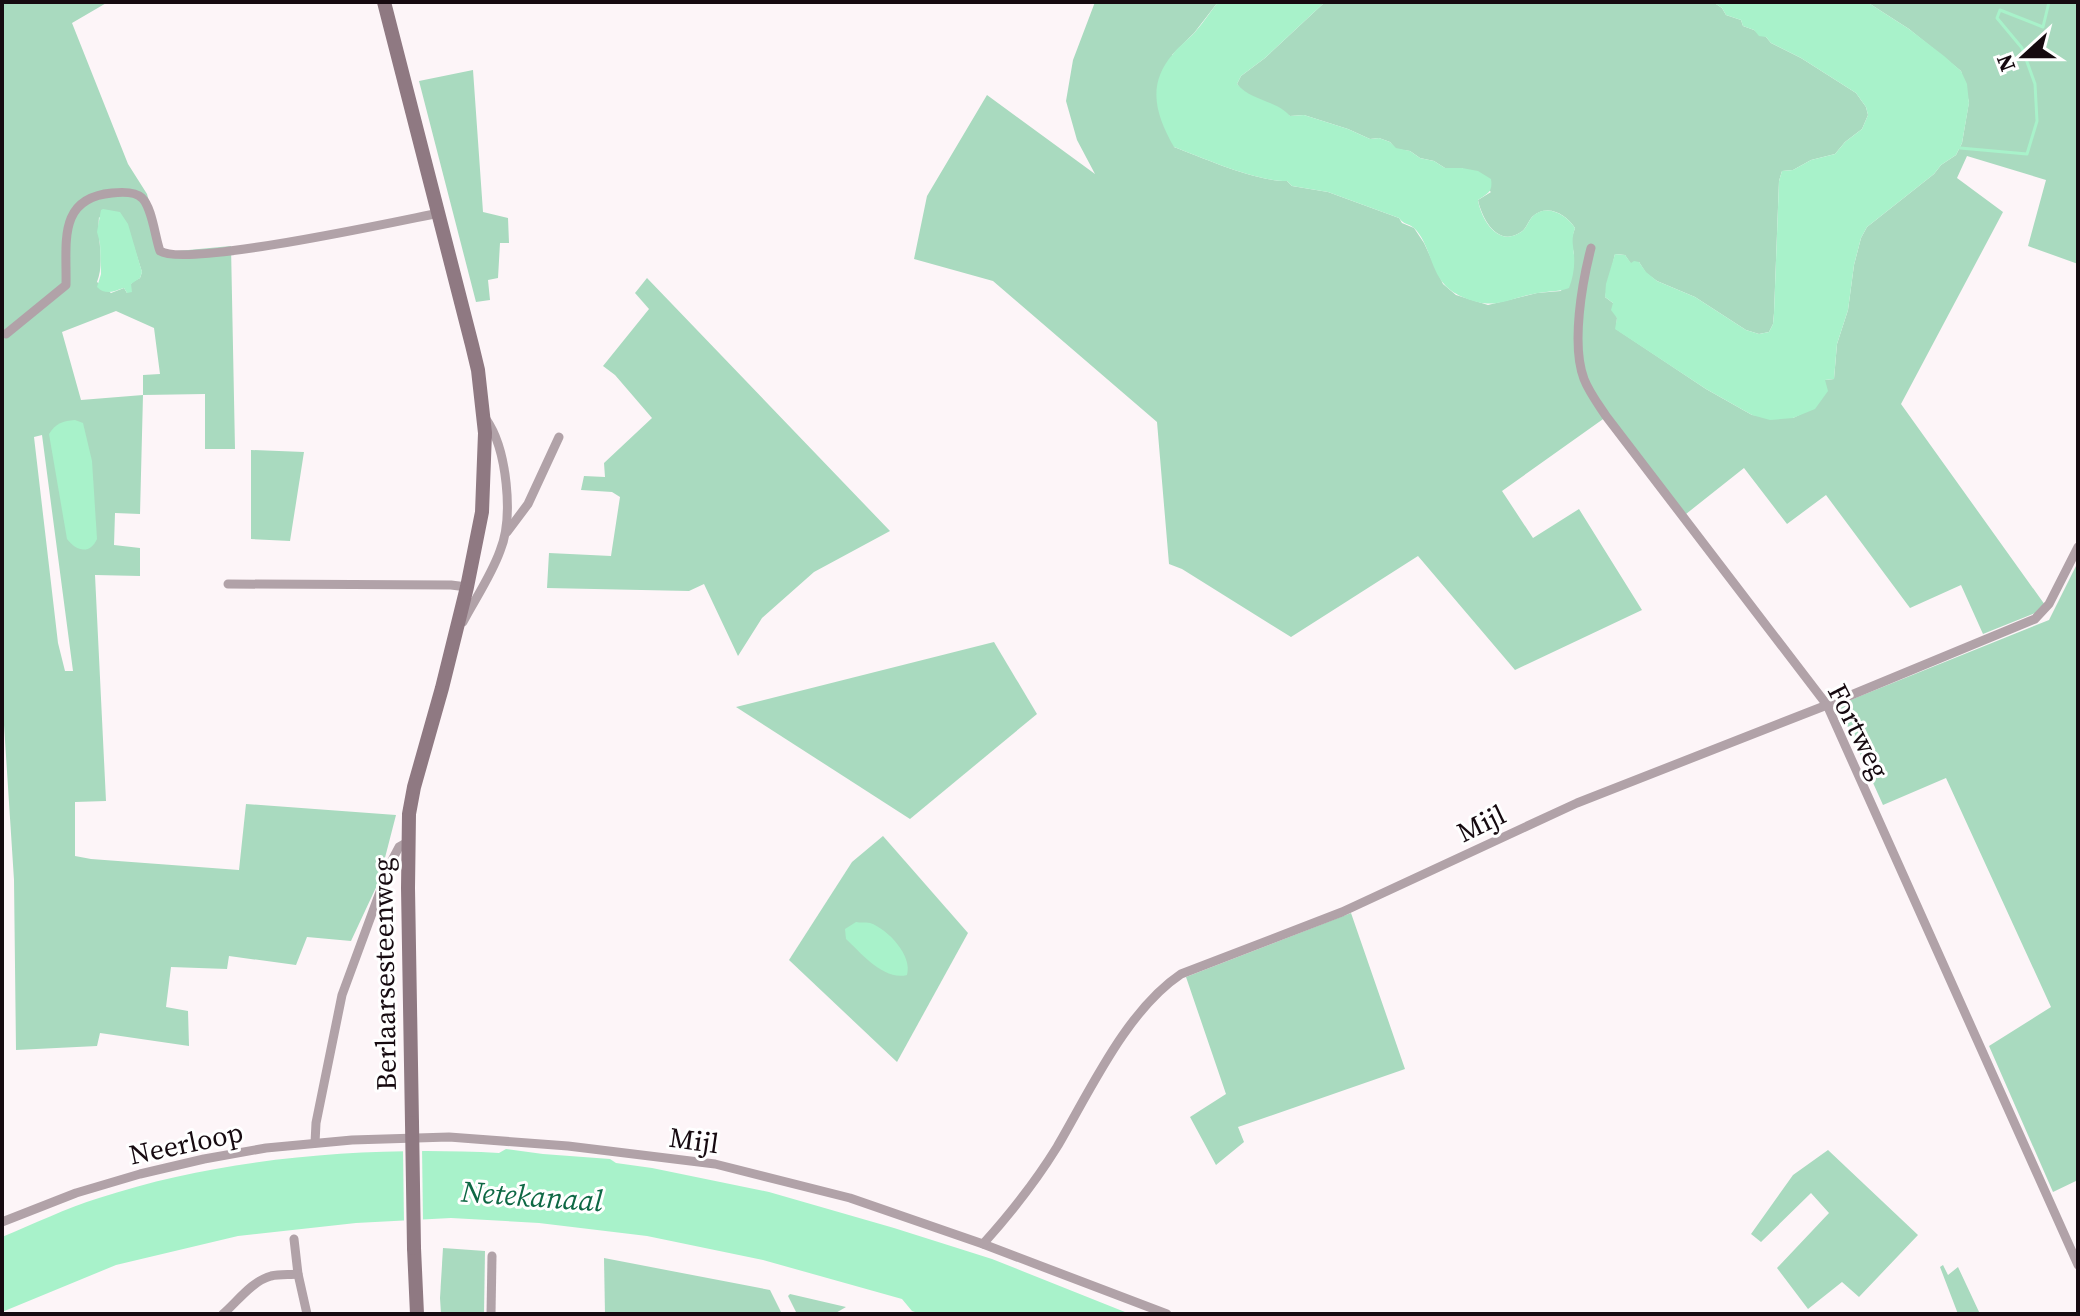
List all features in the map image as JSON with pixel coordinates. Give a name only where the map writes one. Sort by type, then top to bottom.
[{"type":"street","name":"Berlaarsesteenweg","points":[[384,2],[475,358],[484,417],[482,512],[467,587],[409,814],[417,1314]]},
{"type":"street","points":[[6,334],[66,285],[69,220],[83,201],[97,196],[127,192],[143,198],[160,251],[167,255],[290,243],[439,213]]},
{"type":"street","name":"Fortweg","points":[[1591,248],[1583,277],[1579,333],[1580,366],[1590,392],[1827,705],[2078,1265]]},
{"type":"street","name":"Berlaarsesteenweg","points":[[454,638],[500,551],[505,534],[507,484],[501,453],[484,417]]},
{"type":"street","name":"Berlaarsesteenweg","points":[[505,534],[528,504],[559,437]]},
{"type":"street","name":"Mijl","points":[[983,1244],[1046,1165],[1135,1021],[1159,991],[1181,974],[1354,906],[1577,803],[2035,619],[2049,604],[2078,547]]},
{"type":"street","points":[[228,584],[467,587]]},
{"type":"street","points":[[315,1143],[316,1123],[342,995],[391,862],[399,847],[408,842]]},
{"type":"street","name":"Mijl","points":[[387,1138],[449,1137],[568,1146],[715,1164],[850,1198],[983,1244],[1167,1314]]},
{"type":"street","name":"Neerloop","points":[[2,1222],[76,1193],[162,1168],[266,1148],[387,1138]]},
{"type":"street","points":[[294,1239],[307,1314]]},
{"type":"street","points":[[491,1314],[492,1256]]},
{"type":"street","points":[[223,1314],[264,1279],[298,1274]]},
{"type":"shaded area","points":[[2,2],[108,2],[72,23],[128,164],[147,194],[161,247],[167,252],[231,246],[235,449],[205,449],[205,394],[143,395],[140,514],[115,513],[114,545],[140,548],[140,576],[95,575],[106,801],[75,802],[75,856],[239,870],[246,804],[396,815],[379,881],[351,941],[307,937],[296,965],[229,956],[227,969],[171,967],[166,1007],[188,1011],[189,1046],[100,1033],[97,1046],[16,1050],[14,880],[2,694]],"holes":[[[99,217],[134,247],[142,272],[127,293],[124,288],[111,293],[97,282],[100,267]],[[116,311],[154,328],[160,374],[143,375],[143,395],[81,400],[62,332]],[[42,435],[73,671],[65,671],[58,643],[34,437]]]},
{"type":"shaded area","points":[[1095,2],[1218,2],[1172,55],[1174,147],[1245,173],[1328,192],[1399,218],[1402,223],[1414,228],[1424,243],[1443,284],[1456,295],[1488,305],[1537,293],[1561,291],[1574,254],[1571,240],[1575,228],[1567,218],[1556,212],[1544,211],[1532,217],[1521,232],[1513,236],[1498,234],[1487,223],[1478,200],[1491,192],[1462,168],[1445,168],[1410,151],[1396,149],[1390,142],[1370,139],[1304,115],[1290,116],[1244,93],[1237,84],[1241,76],[1325,2],[1713,2],[1726,15],[1741,20],[1743,26],[1856,93],[1868,115],[1862,129],[1835,154],[1811,160],[1793,170],[1782,171],[1779,181],[1774,313],[1769,332],[1759,334],[1746,330],[1695,297],[1657,281],[1646,273],[1639,262],[1631,264],[1625,255],[1615,254],[1605,297],[1613,303],[1616,329],[1706,389],[1752,415],[1793,418],[1807,411],[1825,380],[1834,379],[1837,344],[1848,310],[1854,265],[1867,227],[1956,155],[1962,143],[1969,102],[1961,71],[1909,29],[1867,2],[2078,2],[2078,264],[2028,246],[2046,180],[1967,156],[1957,178],[2003,212],[1901,404],[2045,605],[2035,613],[1983,634],[1961,585],[1910,608],[1826,495],[1787,524],[1744,468],[1686,514],[1606,417],[1502,491],[1533,538],[1579,509],[1642,610],[1515,670],[1418,556],[1291,637],[1169,564],[1157,422],[993,281],[914,259],[927,196],[987,95],[1095,174],[1077,140],[1066,101],[1073,60]]},
{"type":"shaded area","points":[[473,70],[483,212],[508,218],[509,243],[500,243],[498,278],[488,280],[490,300],[476,302],[419,81]]},
{"type":"shaded area","points":[[647,278],[890,531],[814,572],[762,618],[738,656],[704,584],[689,591],[547,588],[549,553],[611,556],[620,497],[612,492],[581,490],[584,476],[605,477],[604,463],[652,418],[615,375],[603,366],[649,309],[635,293]]},
{"type":"shaded area","points":[[251,450],[304,452],[290,541],[251,539]]},
{"type":"shaded area","points":[[2078,562],[2078,1180],[2053,1192],[1989,1046],[2051,1007],[1946,778],[1883,805],[1838,705],[2049,620]]},
{"type":"shaded area","points":[[994,642],[1037,714],[910,819],[736,707]]},
{"type":"shaded area","points":[[883,836],[968,933],[897,1062],[789,960],[852,862]]},
{"type":"shaded area","points":[[1351,913],[1405,1069],[1238,1127],[1244,1142],[1216,1165],[1190,1117],[1226,1094],[1186,977]]},
{"type":"shaded area","points":[[1828,1150],[1918,1235],[1859,1297],[1842,1282],[1808,1309],[1777,1268],[1829,1213],[1811,1193],[1761,1242],[1751,1234],[1793,1175]]},
{"type":"shaded area","points":[[443,1248],[485,1251],[484,1314],[441,1314]]},
{"type":"shaded area","points":[[604,1258],[770,1290],[782,1314],[605,1314]]},
{"type":"shaded area","points":[[1943,1265],[1948,1275],[1958,1267],[1980,1314],[1958,1314],[1940,1267]]},
{"type":"shaded area","points":[[788,1296],[846,1307],[834,1314],[797,1314]]},
{"type":"water","points":[[1218,2],[1325,2],[1241,76],[1237,84],[1290,116],[1304,115],[1370,139],[1379,138],[1445,168],[1478,171],[1491,179],[1490,190],[1478,200],[1487,223],[1498,234],[1513,236],[1521,232],[1532,217],[1543,211],[1555,212],[1566,218],[1575,228],[1574,268],[1569,288],[1502,302],[1476,302],[1453,292],[1444,284],[1419,234],[1399,218],[1328,192],[1245,173],[1174,147],[1159,112],[1159,77],[1173,54]]},
{"type":"water","points":[[1713,2],[1867,2],[1944,56],[1961,71],[1967,84],[1969,103],[1962,143],[1956,155],[1867,227],[1854,265],[1848,310],[1837,344],[1834,379],[1825,380],[1828,391],[1815,409],[1793,418],[1770,420],[1752,415],[1706,389],[1615,329],[1617,318],[1611,310],[1613,303],[1605,297],[1615,254],[1625,255],[1631,263],[1639,262],[1657,281],[1695,297],[1746,330],[1759,334],[1769,332],[1774,313],[1779,181],[1782,171],[1793,170],[1811,160],[1835,154],[1862,129],[1868,115],[1856,93],[1743,26],[1741,20],[1726,15]]},
{"type":"water","points":[[103,209],[120,212],[128,224],[142,272],[140,278],[131,284],[132,292],[127,293],[124,288],[107,292],[97,287],[101,274],[97,232]]},
{"type":"water","points":[[75,420],[83,423],[92,461],[97,539],[91,547],[83,550],[67,539],[49,434],[60,423]]},
{"type":"water","points":[[856,922],[877,926],[898,944],[906,960],[907,975],[898,976],[882,970],[846,939],[845,929]]},
{"type":"water","name":"Netekanaal","points":[[506,1149],[610,1159],[616,1163],[769,1192],[992,1259],[1130,1314],[921,1314],[912,1311],[902,1299],[763,1260],[647,1236],[539,1223],[451,1218],[356,1223],[238,1236],[116,1265],[2,1312],[2,1237],[99,1198],[146,1184],[246,1164],[348,1153],[499,1153]]},
{"type":"pier","points":[[403,1147],[422,1147],[423,1223],[404,1224]]},
{"type":"waterway","points":[[1960,148],[2027,154],[2037,121],[2035,84],[2022,48],[1997,18],[2000,10],[2043,27],[2049,2]]}]
